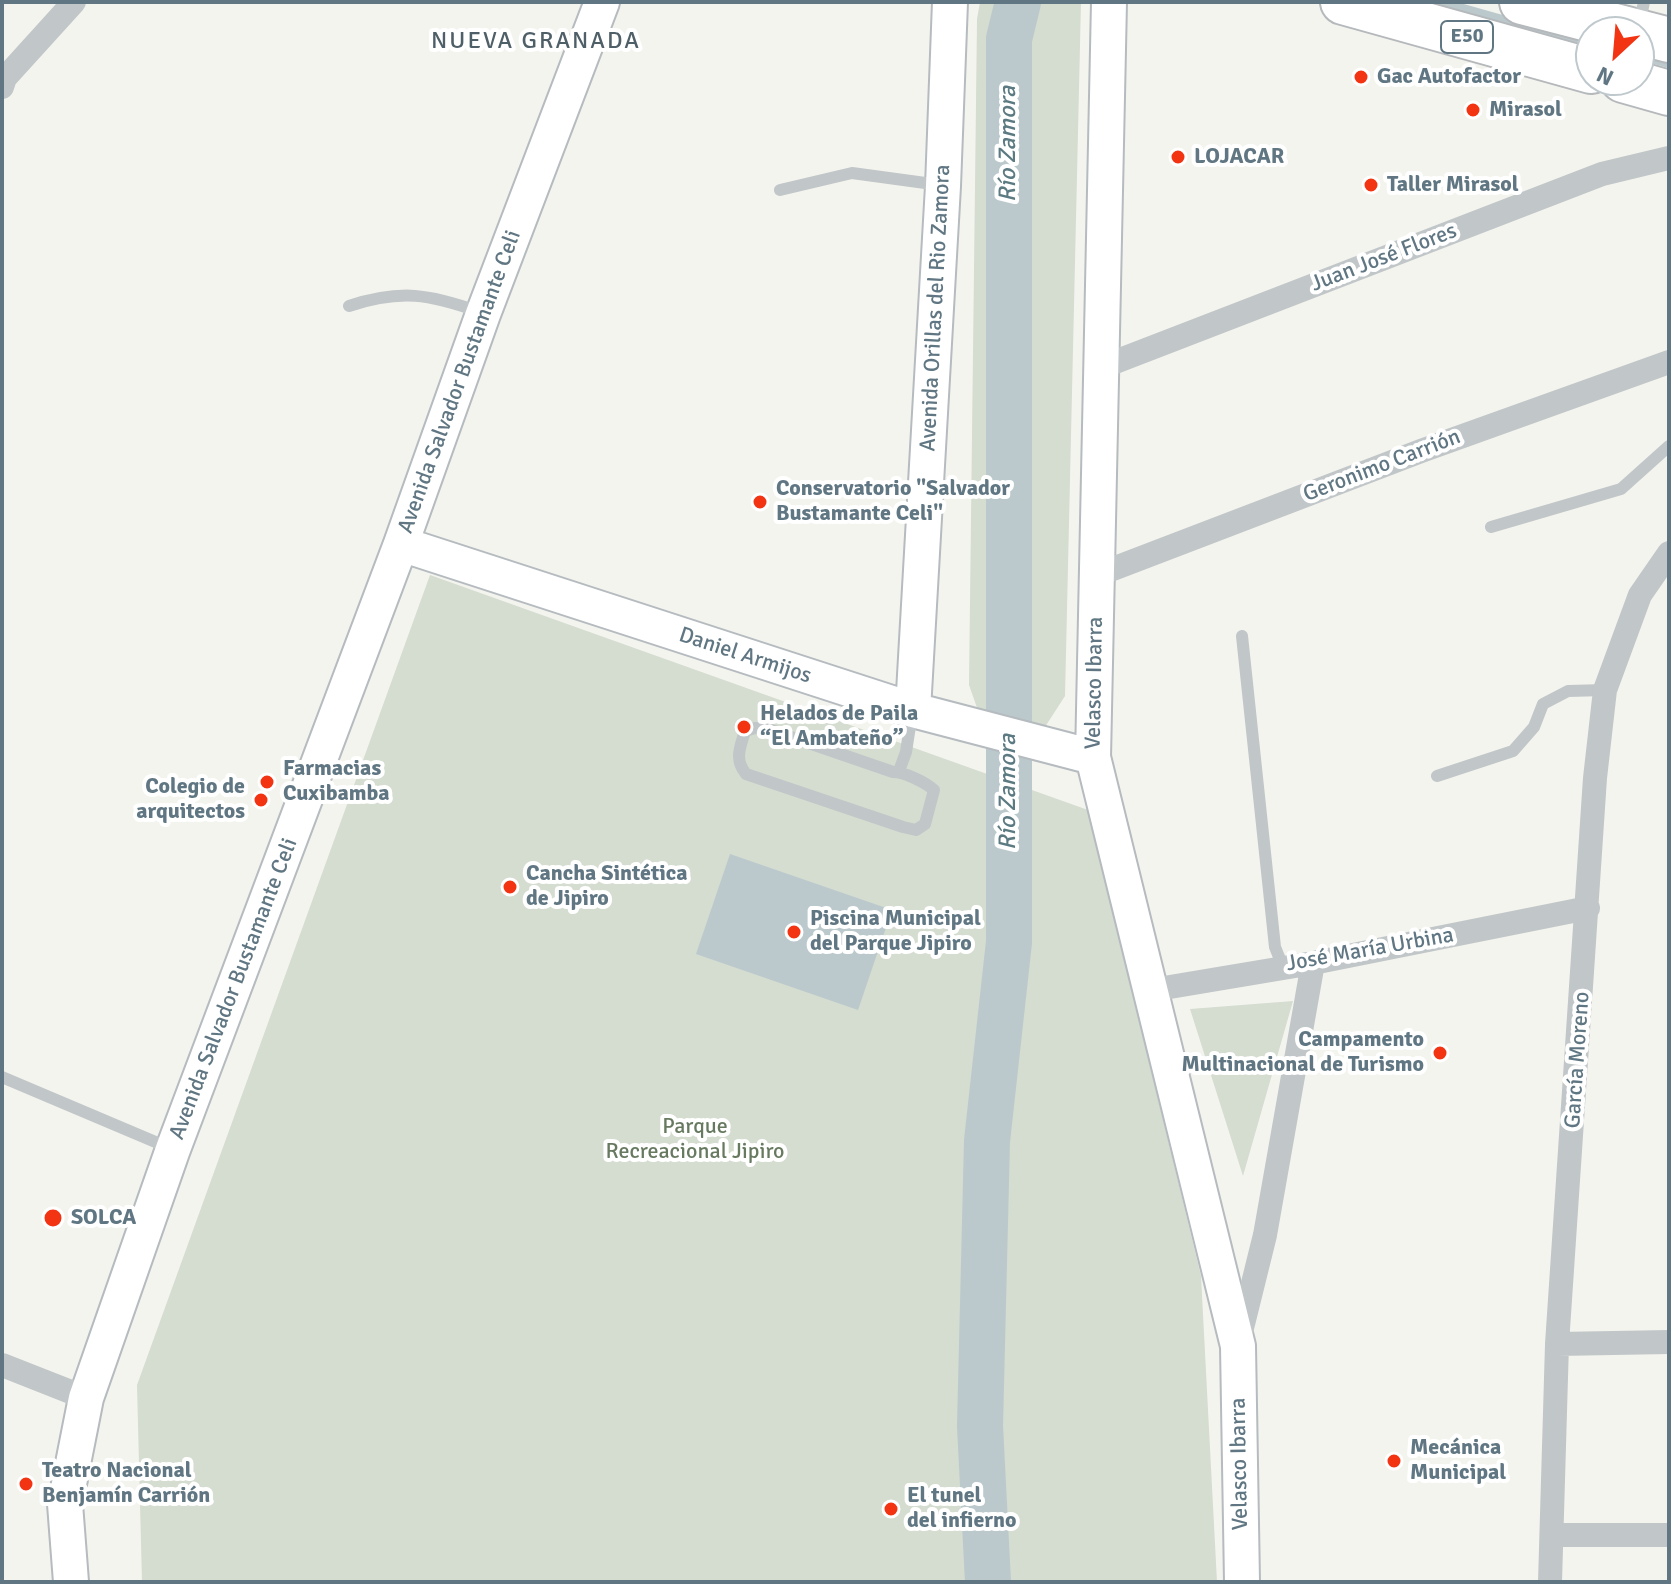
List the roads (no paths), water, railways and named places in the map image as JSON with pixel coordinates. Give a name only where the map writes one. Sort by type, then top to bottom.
[{"type":"highway","name":"E50","points":[[1343,2],[1575,66]]},
{"type":"highway","points":[[1552,6],[1586,16]]},
{"type":"main road","name":"Avenida Salvador Bustamante Celi","points":[[71,1582],[65,1504],[86,1398],[173,1149],[602,2]]},
{"type":"main road","name":"Avenida Orillas del Rio Zamora","points":[[913,710],[943,186],[950,2]]},
{"type":"main road","name":"Velasco Ibarra","points":[[1109,2],[1093,757],[1238,1346],[1242,1582]]},
{"type":"main road","name":"Daniel Armijos","points":[[401,544],[913,710],[1093,757]]},
{"type":"street","points":[[3,80],[74,2]]},
{"type":"street","points":[[1527,53],[1552,6]]},
{"type":"street","name":"Juan José Flores","points":[[1102,367],[1602,174],[1669,158]]},
{"type":"street","name":"Geronimo Carrión","points":[[1097,575],[1421,451],[1669,362]]},
{"type":"street","name":"García Moreno","points":[[1550,1582],[1557,1344],[1595,778],[1605,690],[1640,595],[1669,553]]},
{"type":"street","name":"José María Urbina","points":[[1152,990],[1313,963],[1588,908]]},
{"type":"street","name":"Velasco Ibarra","points":[[1238,1346],[1265,1235],[1313,963]]},
{"type":"street","points":[[1557,1344],[1669,1342]]},
{"type":"street","points":[[2,1365],[86,1398]]},
{"type":"street","points":[[1553,1535],[1669,1535]]},
{"type":"lane","points":[[780,190],[852,173],[943,186]]},
{"type":"lane","points":[[349,306],[381,296],[406,295],[446,300],[483,314]]},
{"type":"lane","points":[[1491,527],[1621,489],[1669,446]]},
{"type":"lane","points":[[1242,636],[1275,947],[1283,967]]},
{"type":"lane","points":[[1437,776],[1513,751],[1534,727],[1543,704],[1568,691],[1605,690]]},
{"type":"lane","points":[[899,771],[906,752],[913,710]]},
{"type":"lane","points":[[755,728],[768,729],[893,772],[899,771],[934,790],[925,824],[916,830],[746,774],[737,759],[745,731],[755,728]]},
{"type":"lane","points":[[2,1077],[173,1149]]},
{"type":"waterway","name":"Río Zamora","points":[[988,1582],[980,1426],[987,1141],[1009,942],[1009,39],[1018,2]]},
{"type":"waterway","points":[[1442,2],[1575,39]]},
{"type":"waterway","points":[[1655,60],[1669,64]]},
{"type":"place","name":"Gac Autofactor","points":[[1361,77]]},
{"type":"place","name":"Mirasol","points":[[1473,110]]},
{"type":"place","name":"LOJACAR","points":[[1178,157]]},
{"type":"place","name":"Taller Mirasol","points":[[1371,185]]},
{"type":"place","name":"Conservatorio \"Salvador Bustamante Celi\"","points":[[760,502]]},
{"type":"place","name":"Helados de Paila “El Ambateño”","points":[[744,727]]},
{"type":"place","name":"Farmacias Cuxibamba","points":[[267,782]]},
{"type":"place","name":"Colegio de arquitectos","points":[[261,800]]},
{"type":"place","name":"Cancha Sintética de Jipiro","points":[[510,887]]},
{"type":"place","name":"Piscina Municipal del Parque Jipiro","points":[[794,932]]},
{"type":"place","name":"Campamento Multinacional de Turismo","points":[[1440,1053]]},
{"type":"place","name":"SOLCA","points":[[53,1218]]},
{"type":"place","name":"Mecánica Municipal","points":[[1394,1461]]},
{"type":"place","name":"Teatro Nacional Benjamín Carrión","points":[[26,1484]]},
{"type":"place","name":"El tunel del infierno","points":[[891,1509]]},
{"type":"district","name":"NUEVA GRANADA","points":[[536,42]]},
{"type":"park label","name":"Parque Recreacional Jipiro","points":[[695,1140]]}]
